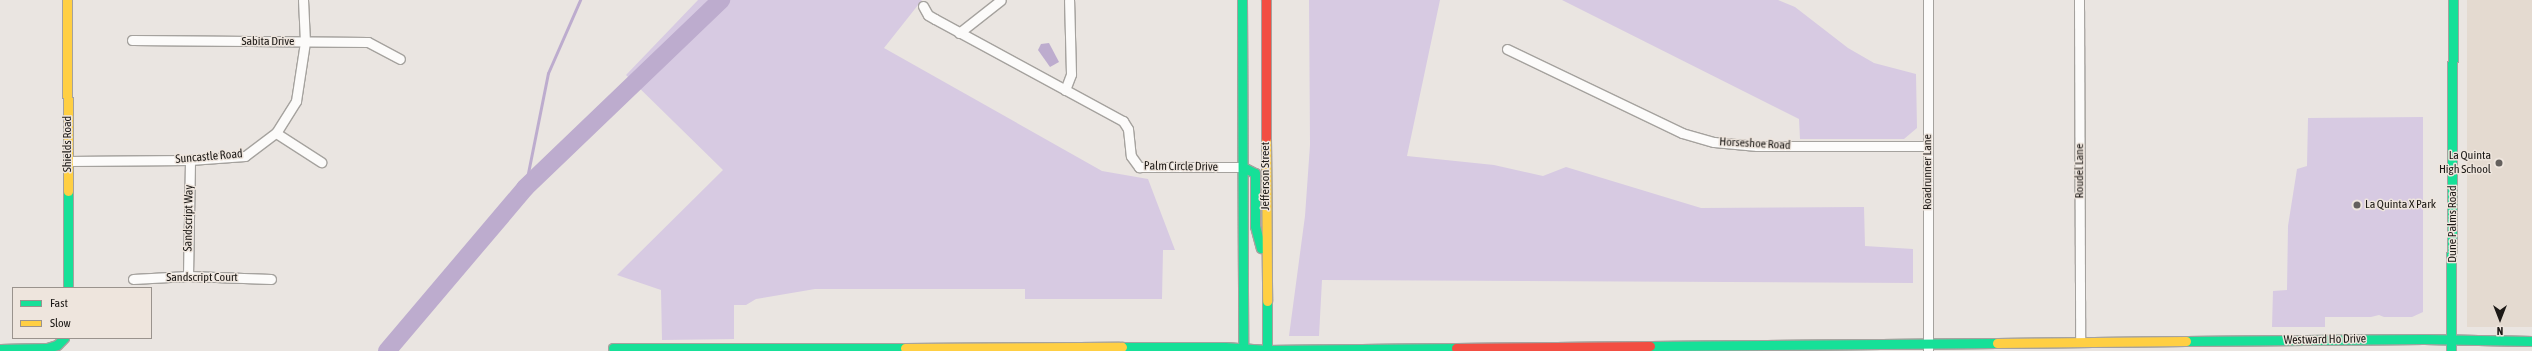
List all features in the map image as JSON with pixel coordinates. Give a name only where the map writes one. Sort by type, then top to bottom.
[{"type":"street","name":"Shields Road","points":[[67,0],[68,287]]},
{"type":"street","name":"Suncastle Road","points":[[68,161],[190,160],[244,156],[276,132],[296,101],[305,42],[303,0]]},
{"type":"street","points":[[959,33],[1001,0]]},
{"type":"street","points":[[1065,90],[1071,74],[1069,0]]},
{"type":"street","name":"Jefferson Street","points":[[1242,0],[1243,350]]},
{"type":"street","name":"Jefferson Street","points":[[1266,0],[1267,350]]},
{"type":"street","name":"Roadrunner Lane","points":[[1928,0],[1928,347]]},
{"type":"street","name":"Roudel Lane","points":[[2079,0],[2080,342]]},
{"type":"street","name":"Dune Palms Road","points":[[2451,351],[2453,339],[2453,0]]},
{"type":"street","name":"Palm Circle Drive","points":[[923,6],[928,15],[959,33],[1123,120],[1128,129],[1131,156],[1139,167],[1243,168]]},
{"type":"street","name":"Sabita Drive","points":[[132,40],[368,42],[400,59]]},
{"type":"street","name":"Horseshoe Road","points":[[1507,49],[1682,133],[1714,142],[1757,146],[1928,146]]},
{"type":"street","points":[[276,132],[321,162]]},
{"type":"street","name":"Sandscript Way","points":[[188,276],[190,160]]},
{"type":"street","points":[[1243,168],[1252,169],[1255,173],[1255,226],[1266,270]]},
{"type":"street","name":"Sandscript Court","points":[[133,279],[188,276],[271,279]]},
{"type":"street","name":"Westward Ho Drive","points":[[610,350],[1267,350],[1928,347],[2080,342],[2453,339],[2478,342],[2532,341]]},
{"type":"street","points":[[0,349],[47,348],[63,340]]},
{"type":"shaded area","points":[[698,0],[922,0],[884,48],[1102,171],[1148,179],[1175,250],[1163,250],[1162,299],[1025,299],[1025,289],[815,289],[756,299],[746,305],[734,305],[734,339],[662,340],[661,290],[617,275],[723,170],[626,75]]},
{"type":"shaded area","points":[[1309,0],[1440,0],[1407,156],[1494,165],[1543,176],[1566,167],[1701,208],[1864,207],[1865,246],[1913,249],[1913,283],[1322,280],[1319,336],[1289,336],[1305,216],[1310,145]]},
{"type":"shaded area","points":[[1562,0],[1778,0],[1795,7],[1848,48],[1874,63],[1916,74],[1917,128],[1904,139],[1800,139],[1799,119]]},
{"type":"shaded area","name":"La Quinta High School","points":[[2467,0],[2532,0],[2532,327],[2467,327]]},
{"type":"shaded area","points":[[1049,43],[1059,62],[1050,67],[1038,50],[1041,44]]},
{"type":"shaded area","name":"La Quinta X Park","points":[[2423,117],[2423,312],[2412,317],[2384,317],[2379,315],[2371,317],[2325,317],[2325,327],[2272,327],[2273,291],[2287,290],[2288,226],[2297,169],[2307,166],[2308,118]]},
{"type":"waterway","points":[[525,188],[548,73],[580,0]]},
{"type":"waterway","points":[[387,351],[525,188],[721,0]]},
{"type":"traffic: fast","points":[[1242,0],[1243,351]]},
{"type":"traffic: fast","points":[[2451,351],[2453,0]]},
{"type":"traffic: fast","points":[[1243,167],[1255,173],[1255,226],[1261,248]]},
{"type":"traffic: fast","points":[[68,191],[68,287]]},
{"type":"traffic: fast","points":[[1267,301],[1267,351]]},
{"type":"traffic: fast","points":[[0,349],[47,348],[57,345],[63,339]]},
{"type":"traffic: fast","points":[[2186,341],[2424,339],[2532,341]]},
{"type":"traffic: fast","points":[[1650,346],[1997,343]]},
{"type":"traffic: fast","points":[[1122,347],[1224,347],[1267,350],[1456,348]]},
{"type":"traffic: fast","points":[[613,348],[905,348]]},
{"type":"traffic: slow","points":[[67,0],[68,191]]},
{"type":"traffic: slow","points":[[1266,138],[1267,301]]},
{"type":"traffic: slow","points":[[1997,343],[2186,341]]},
{"type":"traffic: slow","points":[[905,348],[1122,347]]},
{"type":"traffic: jam","points":[[1266,0],[1266,138]]},
{"type":"traffic: jam","points":[[1456,348],[1650,346]]},
{"type":"place","name":"La Quinta High School","points":[[2499,163]]},
{"type":"place","name":"La Quinta X Park","points":[[2357,205]]}]
